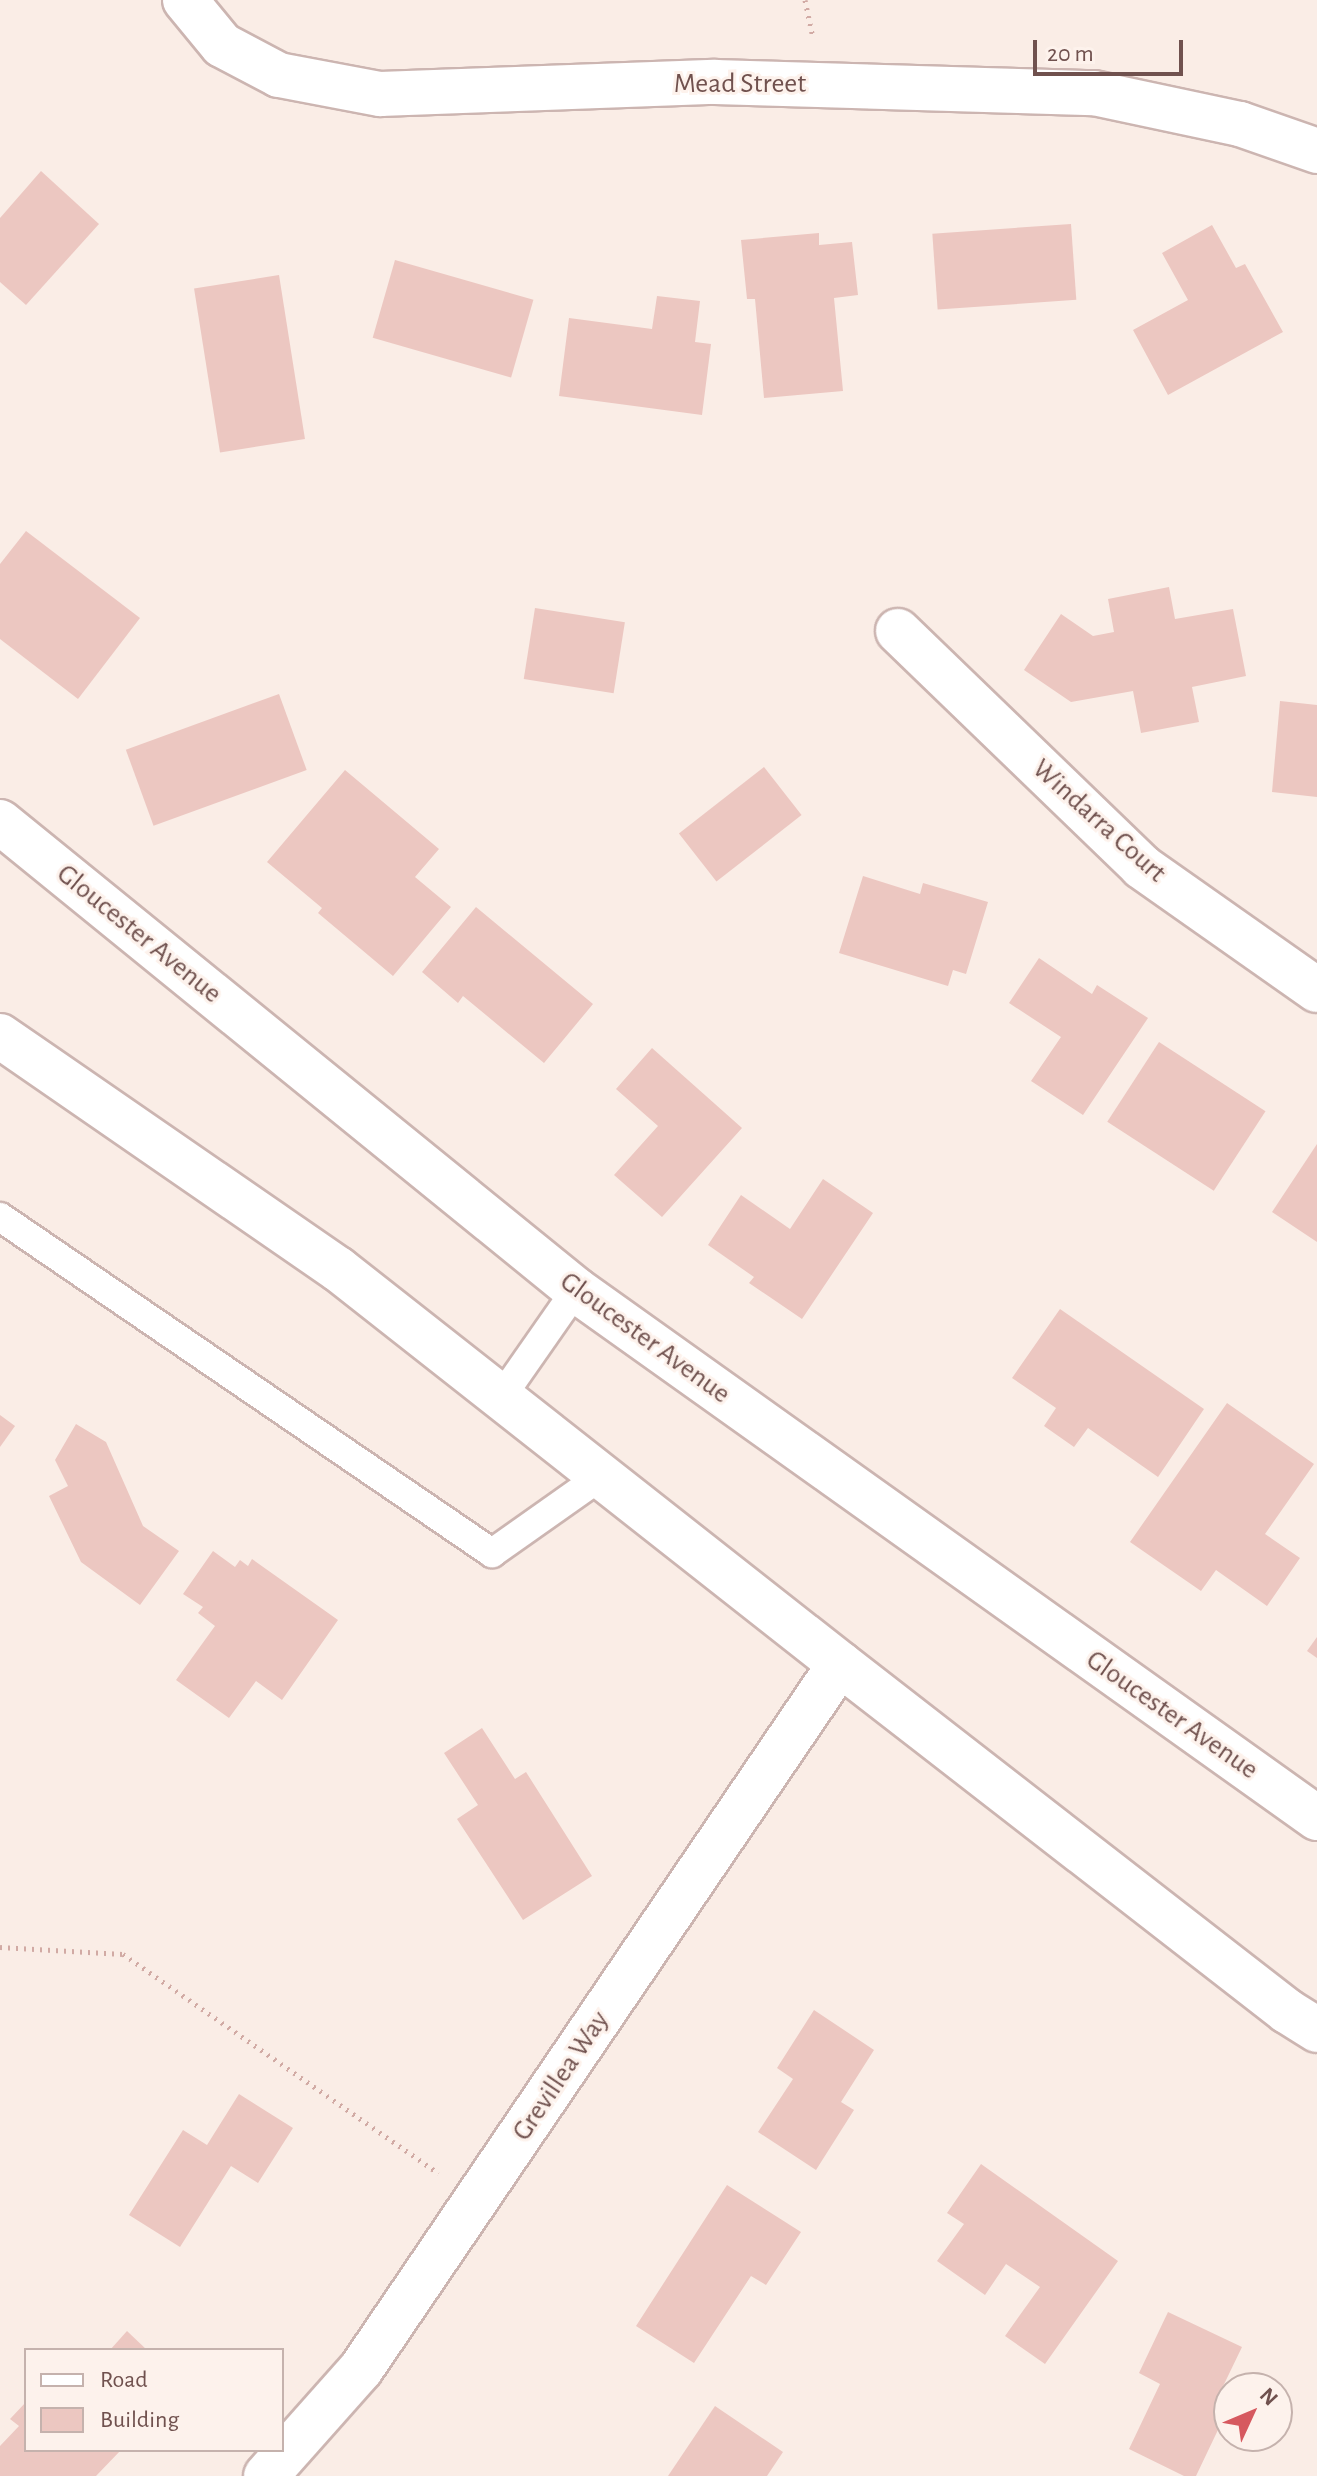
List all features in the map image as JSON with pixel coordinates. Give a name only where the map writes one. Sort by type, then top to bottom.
[{"type":"street","name":"Mead Street","points":[[185,0],[222,45],[279,75],[380,94],[715,82],[1094,93],[1240,124],[1317,151]]},
{"type":"street","name":"Windarra Court","points":[[898,631],[1142,867],[1317,990]]},
{"type":"street","name":"Gloucester Avenue","points":[[0,822],[576,1290],[1317,1818]]},
{"type":"street","points":[[0,1036],[338,1269],[840,1664],[1275,2001],[1317,2030]]},
{"type":"street","name":"Grevillea Way","points":[[266,2476],[361,2369],[840,1664]]},
{"type":"lane","points":[[0,1217],[492,1553],[601,1476]]},
{"type":"lane","points":[[502,1396],[576,1290]]},
{"type":"path","points":[[0,1947],[123,1954],[476,2200]]},
{"type":"building","points":[[41,171],[99,224],[26,305],[0,282],[0,218]]},
{"type":"building","points":[[1071,224],[1076,300],[938,310],[932,234]]},
{"type":"building","points":[[1212,225],[1236,268],[1245,264],[1283,332],[1168,395],[1133,330],[1188,300],[1162,253]]},
{"type":"building","points":[[819,233],[819,245],[852,242],[858,295],[834,298],[843,391],[764,398],[755,299],[747,299],[741,240]]},
{"type":"building","points":[[395,260],[533,300],[511,378],[373,338]]},
{"type":"building","points":[[279,275],[305,439],[220,452],[194,288]]},
{"type":"building","points":[[657,296],[700,301],[695,342],[711,344],[702,415],[559,396],[569,318],[652,329]]},
{"type":"building","points":[[26,531],[140,618],[78,699],[0,639],[0,564]]},
{"type":"building","points":[[1169,587],[1175,619],[1233,609],[1246,676],[1192,687],[1199,722],[1141,733],[1133,691],[1071,702],[1024,670],[1061,614],[1093,636],[1114,632],[1108,599]]},
{"type":"building","points":[[535,608],[625,622],[614,693],[524,679]]},
{"type":"building","points":[[279,694],[307,770],[154,826],[126,750]]},
{"type":"building","points":[[1280,701],[1317,705],[1317,797],[1272,792]]},
{"type":"building","points":[[764,767],[802,815],[716,882],[679,833]]},
{"type":"building","points":[[345,770],[439,849],[415,877],[451,907],[393,976],[318,913],[322,908],[267,862]]},
{"type":"building","points":[[863,876],[920,894],[923,883],[988,902],[966,974],[953,970],[948,986],[839,953]]},
{"type":"building","points":[[476,907],[593,1004],[544,1063],[463,996],[458,1003],[422,972]]},
{"type":"building","points":[[1039,958],[1092,994],[1097,985],[1148,1018],[1083,1115],[1031,1081],[1061,1037],[1009,1003]]},
{"type":"building","points":[[1159,1042],[1266,1111],[1214,1191],[1107,1122]]},
{"type":"building","points":[[652,1048],[742,1128],[662,1217],[614,1175],[658,1126],[616,1089]]},
{"type":"building","points":[[1317,1144],[1317,1242],[1272,1212]]},
{"type":"building","points":[[823,1179],[873,1213],[802,1319],[749,1283],[754,1277],[708,1245],[741,1195],[790,1229]]},
{"type":"building","points":[[1060,1309],[1204,1409],[1158,1477],[1088,1428],[1074,1447],[1044,1426],[1056,1408],[1012,1378]]},
{"type":"building","points":[[1227,1403],[1314,1464],[1265,1534],[1300,1558],[1267,1606],[1216,1570],[1201,1591],[1130,1542]]},
{"type":"building","points":[[0,1415],[15,1426],[0,1447]]},
{"type":"building","points":[[76,1424],[106,1442],[143,1526],[179,1551],[140,1605],[81,1562],[49,1496],[68,1486],[55,1460]]},
{"type":"building","points":[[213,1551],[235,1567],[240,1560],[248,1566],[252,1559],[338,1620],[282,1700],[256,1681],[229,1718],[176,1680],[215,1626],[198,1613],[203,1607],[183,1594]]},
{"type":"building","points":[[1317,1637],[1317,1658],[1307,1651]]},
{"type":"building","points":[[482,1728],[515,1779],[526,1772],[592,1876],[523,1920],[457,1819],[478,1805],[444,1753]]},
{"type":"building","points":[[814,2010],[874,2050],[841,2102],[854,2110],[816,2170],[758,2132],[793,2079],[777,2068]]},
{"type":"building","points":[[239,2094],[293,2128],[258,2183],[231,2166],[180,2247],[129,2215],[183,2130],[207,2145]]},
{"type":"building","points":[[981,2164],[1118,2261],[1045,2364],[1005,2336],[1040,2287],[1006,2264],[985,2295],[937,2261],[964,2224],[947,2213]]},
{"type":"building","points":[[727,2185],[801,2232],[766,2285],[751,2276],[694,2363],[636,2326]]},
{"type":"building","points":[[1168,2312],[1242,2347],[1230,2372],[1213,2372],[1213,2440],[1196,2476],[1184,2476],[1129,2449],[1160,2384],[1139,2373]]},
{"type":"building","points":[[127,2331],[145,2348],[112,2348]]},
{"type":"building","points":[[24,2404],[24,2452],[119,2452],[96,2476],[0,2476],[0,2446],[19,2426],[10,2419]]},
{"type":"building","points":[[715,2406],[783,2452],[767,2476],[668,2476]]}]
